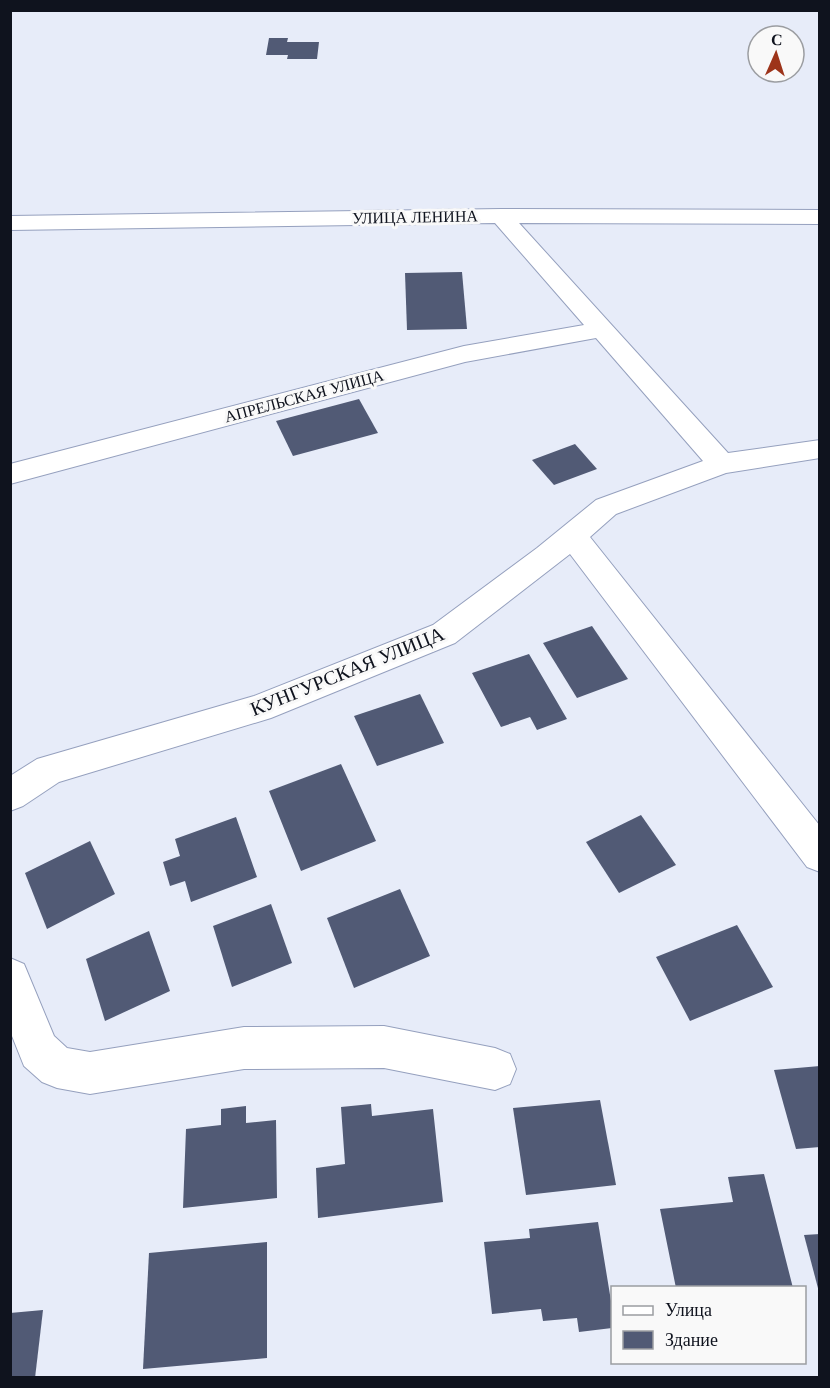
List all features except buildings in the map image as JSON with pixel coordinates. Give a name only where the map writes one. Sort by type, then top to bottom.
[{"type":"street","name":"УЛИЦА ЛЕНИНА","points":[[10,222],[501,216],[819,217]]},
{"type":"street","points":[[501,216],[722,464]]},
{"type":"street","name":"АПРЕЛЬСКАЯ УЛИЦА","points":[[10,474],[464,354],[601,329]]},
{"type":"street","name":"КУНГУРСКАЯ УЛИЦА","points":[[10,795],[49,770],[259,708],[444,634],[572,536],[606,507],[722,464],[819,449]]},
{"type":"street","points":[[572,536],[819,855]]},
{"type":"street","points":[[10,978],[39,1051],[57,1067],[90,1073],[244,1048],[384,1047],[495,1069]]}]
